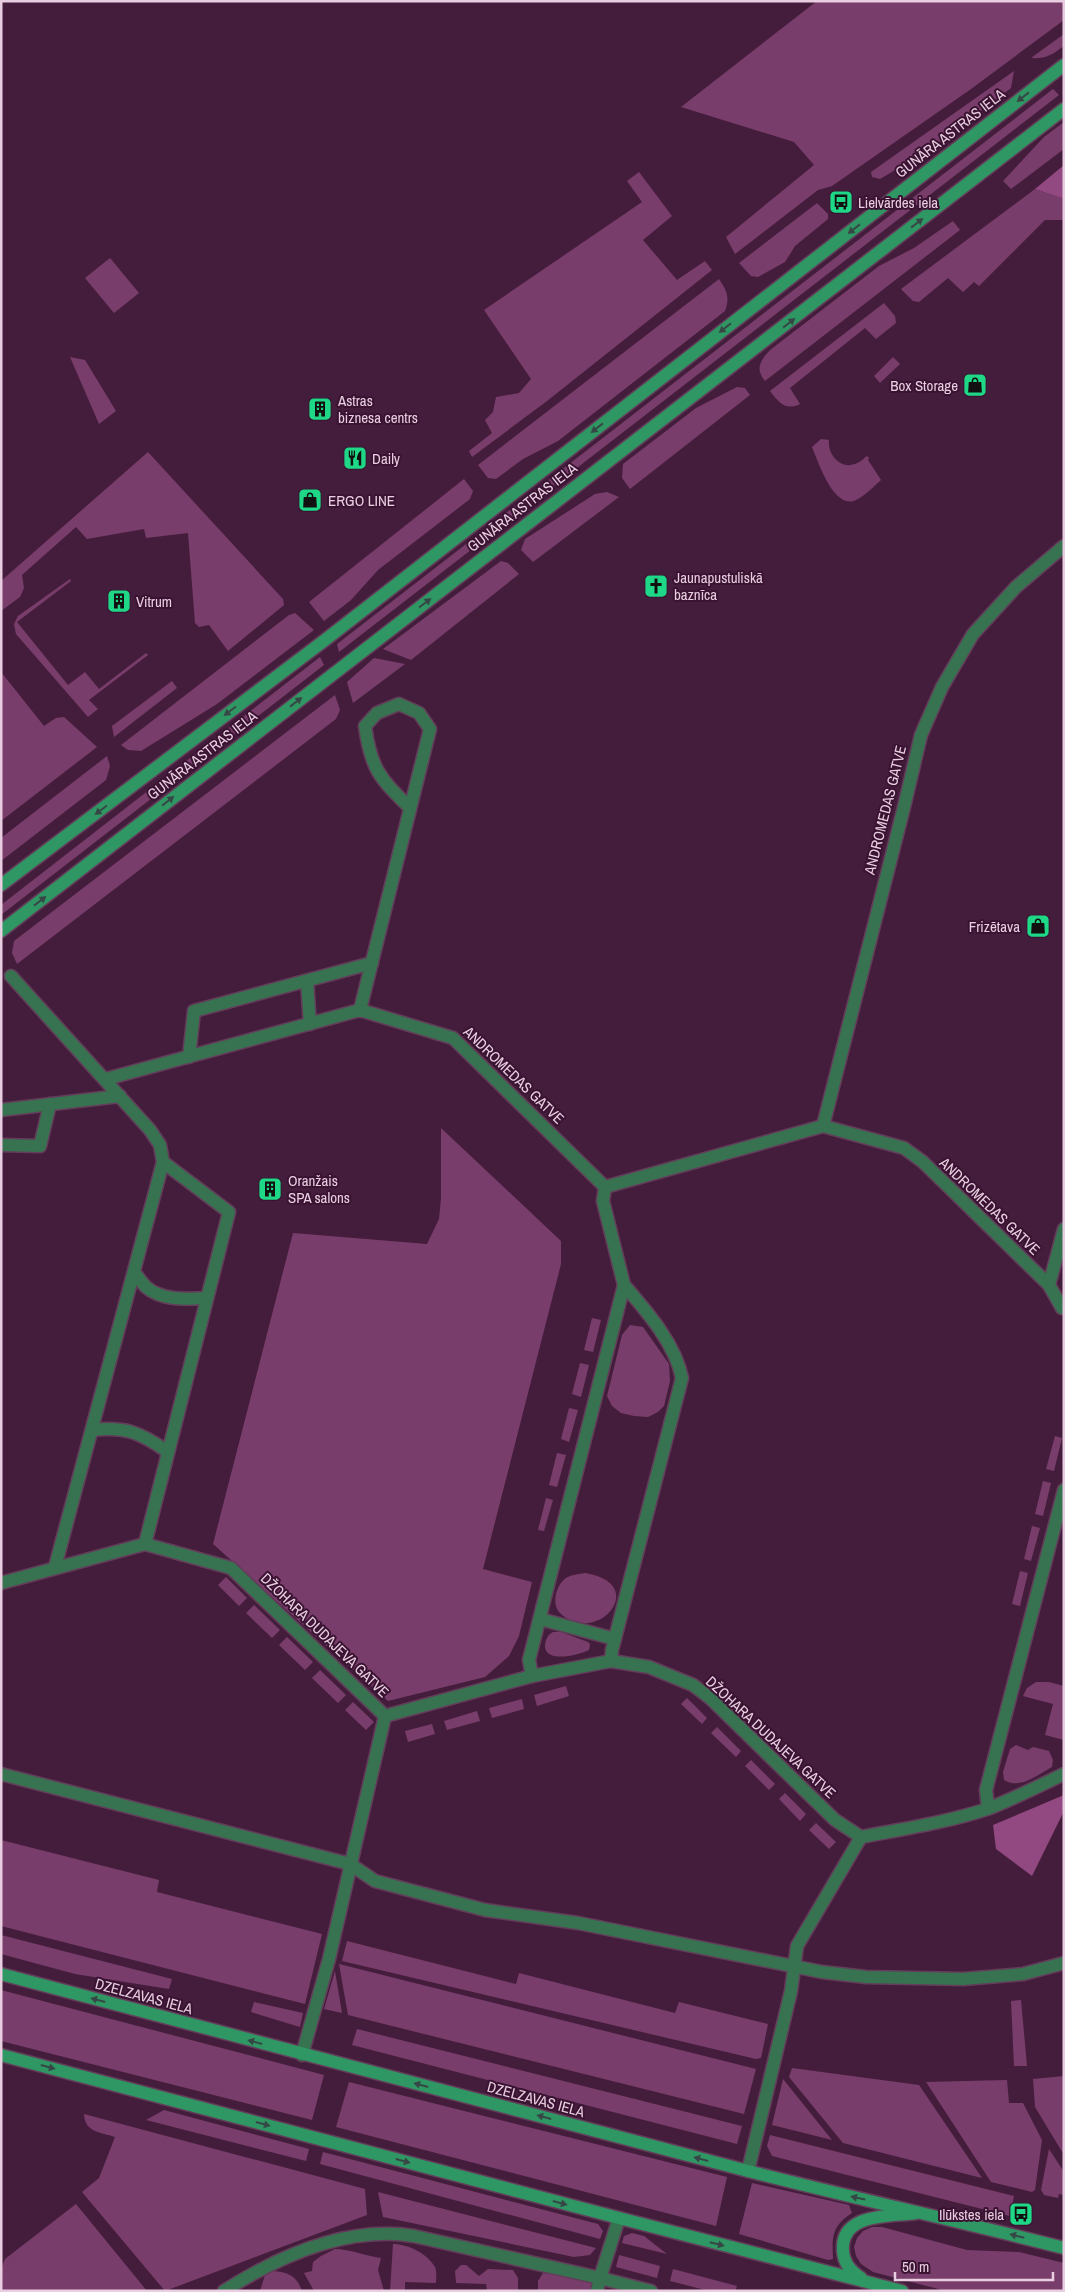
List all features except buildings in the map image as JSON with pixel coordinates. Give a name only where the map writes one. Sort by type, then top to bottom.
[{"type":"main road","name":"GUNĀRA ASTRAS IELA","points":[[1,885],[325,640],[1063,67]]},
{"type":"main road","name":"GUNĀRA ASTRAS IELA","points":[[1,931],[1064,110]]},
{"type":"main road","name":"DZELZAVAS IELA","points":[[1,1974],[302,2055],[748,2171],[835,2193],[924,2212],[1064,2248]]},
{"type":"main road","points":[[1,2055],[902,2291]]},
{"type":"main road","points":[[865,2281],[853,2273],[844,2257],[845,2237],[850,2229],[867,2219],[924,2212]]},
{"type":"street","name":"ANDROMEDAS GATVE","points":[[823,1126],[921,735],[942,687],[973,634],[1016,588],[1064,546]]},
{"type":"street","points":[[106,1079],[360,1010],[430,729],[419,713],[399,704],[377,713],[366,726],[369,753],[382,780],[410,808]]},
{"type":"street","points":[[189,1057],[194,1011],[372,963]]},
{"type":"street","points":[[11,976],[120,1096],[160,1145],[163,1162],[55,1568]]},
{"type":"street","points":[[307,981],[310,1024]]},
{"type":"street","name":"ANDROMEDAS GATVE","points":[[360,1010],[453,1038],[605,1187],[823,1126],[849,1131],[904,1148],[923,1162],[1049,1285],[1063,1310]]},
{"type":"street","points":[[1,1110],[120,1096]]},
{"type":"street","points":[[1,1145],[40,1146],[50,1104]]},
{"type":"street","points":[[1,1583],[144,1544],[229,1212],[163,1162]]},
{"type":"street","points":[[605,1187],[603,1201],[624,1285],[651,1317],[679,1362],[682,1378],[615,1639],[612,1661]]},
{"type":"street","points":[[1049,1285],[1064,1229]]},
{"type":"street","points":[[134,1272],[147,1288],[166,1296],[184,1299],[207,1298]]},
{"type":"street","points":[[532,1676],[529,1660],[624,1285]]},
{"type":"street","points":[[92,1430],[113,1427],[133,1432],[150,1439],[168,1452]]},
{"type":"street","points":[[988,1808],[986,1790],[1064,1490]]},
{"type":"street","name":"DŽOHARA DUDAJEVA GATVE","points":[[144,1544],[231,1568],[385,1716],[532,1676],[612,1661],[649,1668],[693,1685],[710,1698],[835,1820],[861,1837]]},
{"type":"street","points":[[540,1618],[615,1639]]},
{"type":"street","points":[[302,2055],[329,1959],[385,1716]]},
{"type":"street","points":[[1,1774],[350,1864],[375,1881],[485,1910],[578,1923],[822,1972],[866,1977],[954,1979],[1023,1974],[1064,1963]]},
{"type":"street","points":[[748,2171],[791,1991],[797,1946],[861,1837],[904,1829],[988,1808],[1024,1794],[1064,1774]]},
{"type":"street","points":[[598,2284],[619,2218]]},
{"type":"street","points":[[224,2291],[258,2269],[343,2237],[372,2233],[414,2236],[598,2284],[651,2291]]},
{"type":"shaded area","points":[[817,1],[1064,1],[1064,20],[971,89],[832,186],[818,190],[735,254],[726,237],[814,165],[794,142],[681,107]]},
{"type":"shaded area","points":[[1064,34],[1064,46],[1060,49],[1044,57],[1031,58]]},
{"type":"shaded area","points":[[1014,71],[1011,88],[931,149],[880,179],[872,177],[871,172]]},
{"type":"shaded area","points":[[1053,89],[1059,95],[339,652],[337,644]]},
{"type":"shaded area","points":[[1064,122],[1064,149],[1011,189],[1003,181],[1044,137]]},
{"type":"shaded area","points":[[1064,165],[1064,199],[1035,189]]},
{"type":"shaded area","points":[[639,172],[672,216],[643,240],[677,280],[705,261],[712,270],[547,401],[472,457],[469,451],[492,433],[485,420],[493,412],[496,397],[519,393],[531,379],[484,310],[642,202],[627,181]]},
{"type":"shaded area","points":[[1035,189],[1064,199],[1064,220],[1045,220],[979,286],[974,282],[963,292],[948,278],[919,302],[913,301],[901,289]]},
{"type":"shaded area","points":[[817,203],[828,214],[828,219],[795,246],[785,262],[758,277],[751,276],[739,263]]},
{"type":"shaded area","points":[[953,221],[960,230],[765,381],[760,373],[760,365],[770,350],[879,266],[914,248]]},
{"type":"shaded area","points":[[110,258],[139,293],[114,313],[85,278]]},
{"type":"shaded area","points":[[719,279],[727,294],[725,311],[558,441],[523,459],[496,479],[488,478],[478,465]]},
{"type":"shaded area","points":[[884,303],[895,316],[896,323],[876,339],[865,328],[790,388],[800,404],[791,407],[783,405],[770,391]]},
{"type":"shaded area","points":[[70,357],[85,360],[116,411],[99,424]]},
{"type":"shaded area","points":[[893,357],[900,364],[880,383],[874,376]]},
{"type":"shaded area","points":[[737,387],[745,388],[750,395],[630,489],[622,478],[623,464],[696,408]]},
{"type":"shaded area","points":[[821,439],[829,440],[830,451],[833,456],[846,465],[860,462],[867,456],[881,480],[856,500],[848,501],[841,498],[828,483],[812,447]]},
{"type":"shaded area","points":[[148,452],[283,599],[284,605],[228,651],[209,625],[199,627],[195,623],[188,533],[146,538],[144,529],[87,539],[76,527],[22,575],[24,588],[20,597],[1,611],[1,581]]},
{"type":"shaded area","points":[[464,479],[473,491],[470,499],[378,570],[351,600],[324,621],[309,602]]},
{"type":"shaded area","points":[[607,492],[619,497],[533,562],[521,550],[525,539],[595,494]]},
{"type":"shaded area","points":[[501,561],[508,563],[519,574],[411,660],[383,649]]},
{"type":"shaded area","points":[[70,579],[71,581],[17,622],[68,685],[85,672],[99,689],[146,653],[148,655],[89,700],[98,709],[88,717],[16,634],[14,624],[18,616]]},
{"type":"shaded area","points":[[295,613],[314,630],[217,704],[141,751],[128,750],[121,745],[289,615]]},
{"type":"shaded area","points":[[320,657],[324,665],[1,915],[1,905]]},
{"type":"shaded area","points":[[374,658],[405,664],[353,703],[347,682]]},
{"type":"shaded area","points":[[1,672],[44,726],[56,718],[64,717],[97,747],[1,821]]},
{"type":"shaded area","points":[[172,681],[177,688],[114,737],[112,726]]},
{"type":"shaded area","points":[[335,695],[340,710],[336,719],[17,964],[12,953],[14,941]]},
{"type":"shaded area","points":[[107,756],[110,766],[106,780],[1,861],[1,838]]},
{"type":"shaded area","points":[[441,1128],[561,1241],[561,1264],[483,1569],[532,1582],[519,1636],[509,1656],[485,1677],[388,1701],[213,1544],[293,1233],[427,1244],[439,1219],[441,1198]]},
{"type":"shaded area","points":[[592,1318],[601,1320],[593,1352],[584,1350]]},
{"type":"shaded area","points":[[630,1325],[643,1327],[669,1364],[670,1381],[664,1406],[658,1412],[648,1417],[621,1413],[612,1406],[607,1396],[622,1335]]},
{"type":"shaded area","points":[[580,1363],[589,1365],[581,1397],[572,1394]]},
{"type":"shaded area","points":[[569,1408],[578,1410],[569,1442],[561,1439]]},
{"type":"shaded area","points":[[1055,1436],[1062,1438],[1054,1471],[1046,1469]]},
{"type":"shaded area","points":[[557,1453],[566,1455],[557,1487],[549,1485]]},
{"type":"shaded area","points":[[1043,1481],[1051,1483],[1043,1516],[1035,1514]]},
{"type":"shaded area","points":[[546,1498],[553,1500],[544,1531],[538,1530]]},
{"type":"shaded area","points":[[1032,1526],[1040,1528],[1031,1561],[1024,1559]]},
{"type":"shaded area","points":[[1020,1571],[1028,1573],[1020,1606],[1012,1604]]},
{"type":"shaded area","points":[[585,1573],[605,1579],[614,1589],[616,1600],[611,1610],[601,1619],[589,1623],[574,1622],[557,1609],[555,1600],[557,1590],[566,1578]]},
{"type":"shaded area","points":[[226,1577],[247,1598],[239,1606],[218,1585]]},
{"type":"shaded area","points":[[254,1605],[280,1630],[272,1638],[246,1613]]},
{"type":"shaded area","points":[[553,1632],[561,1632],[588,1642],[590,1644],[589,1650],[570,1656],[550,1654],[546,1651],[545,1645],[546,1640]]},
{"type":"shaded area","points":[[287,1637],[313,1662],[305,1670],[279,1645]]},
{"type":"shaded area","points":[[320,1670],[346,1695],[338,1703],[312,1678]]},
{"type":"shaded area","points":[[1036,1682],[1049,1682],[1064,1686],[1064,1740],[1045,1735],[1053,1704],[1023,1696],[1027,1688]]},
{"type":"shaded area","points":[[566,1686],[569,1696],[537,1706],[534,1695]]},
{"type":"shaded area","points":[[687,1698],[707,1718],[702,1724],[681,1704]]},
{"type":"shaded area","points":[[522,1699],[524,1709],[492,1718],[489,1708]]},
{"type":"shaded area","points":[[353,1702],[374,1722],[366,1730],[345,1710]]},
{"type":"shaded area","points":[[477,1711],[480,1721],[447,1730],[444,1721]]},
{"type":"shaded area","points":[[432,1724],[435,1734],[408,1742],[405,1731]]},
{"type":"shaded area","points":[[717,1727],[741,1751],[736,1757],[711,1733]]},
{"type":"shaded area","points":[[1016,1745],[1028,1750],[1033,1747],[1049,1751],[1053,1760],[1052,1767],[1022,1782],[1010,1783],[1004,1780],[1003,1772],[1010,1749]]},
{"type":"shaded area","points":[[751,1760],[775,1784],[769,1790],[745,1766]]},
{"type":"shaded area","points":[[785,1793],[806,1814],[800,1821],[779,1799]]},
{"type":"shaded area","points":[[1064,1795],[1064,1811],[1032,1876],[996,1849],[993,1825]]},
{"type":"shaded area","points":[[816,1823],[836,1842],[829,1849],[809,1830]]},
{"type":"shaded area","points":[[1,1840],[159,1880],[157,1892],[322,1934],[305,2004],[1,1926]]},
{"type":"shaded area","points":[[1,1935],[172,1979],[169,1989],[75,1974],[1,1954]]},
{"type":"shaded area","points":[[347,1941],[516,1984],[519,1973],[675,2013],[679,2002],[768,2024],[761,2058],[756,2059],[342,1961]]},
{"type":"shaded area","points":[[339,1964],[756,2069],[744,2114],[348,2015]]},
{"type":"shaded area","points":[[335,1971],[342,2013],[324,2009]]},
{"type":"shaded area","points":[[1,1990],[324,2075],[312,2120],[1,2041]]},
{"type":"shaded area","points":[[1021,2000],[1027,2066],[1014,2066],[1011,2001]]},
{"type":"shaded area","points":[[254,2002],[303,2013],[300,2027],[251,2012]]},
{"type":"shaded area","points":[[357,2029],[742,2126],[737,2144],[352,2045]]},
{"type":"shaded area","points":[[792,2068],[919,2085],[982,2178],[843,2143],[789,2077]]},
{"type":"shaded area","points":[[1064,2076],[1064,2155],[1035,2107],[1033,2079]]},
{"type":"shaded area","points":[[783,2079],[832,2140],[772,2125]]},
{"type":"shaded area","points":[[1007,2080],[1009,2103],[1023,2103],[1042,2140],[1035,2190],[1032,2192],[991,2182],[926,2082]]},
{"type":"shaded area","points":[[349,2082],[727,2177],[716,2226],[336,2127]]},
{"type":"shaded area","points":[[164,2110],[309,2149],[306,2161],[146,2120]]},
{"type":"shaded area","points":[[84,2114],[365,2189],[367,2215],[165,2291],[82,2192],[99,2178],[115,2137],[95,2131],[87,2125]]},
{"type":"shaded area","points":[[770,2135],[1014,2196],[1010,2216],[772,2156],[767,2146]]},
{"type":"shaded area","points":[[1049,2149],[1064,2172],[1064,2195],[1059,2194],[1058,2198],[1044,2195],[1041,2190]]},
{"type":"shaded area","points":[[323,2152],[598,2224],[603,2231],[600,2239],[320,2164]]},
{"type":"shaded area","points":[[752,2183],[849,2205],[852,2213],[840,2222],[833,2238],[833,2259],[828,2260],[739,2234]]},
{"type":"shaded area","points":[[378,2192],[596,2248],[590,2255],[574,2257],[383,2217]]},
{"type":"shaded area","points":[[76,2204],[147,2291],[1,2291],[1,2269],[5,2259]]},
{"type":"shaded area","points":[[872,2227],[882,2227],[967,2250],[1019,2252],[1064,2263],[1064,2291],[946,2291],[873,2272],[861,2264],[856,2256],[854,2247],[857,2238],[863,2231]]},
{"type":"shaded area","points":[[632,2233],[644,2236],[667,2254],[622,2243],[624,2236]]},
{"type":"shaded area","points":[[393,2244],[410,2248],[427,2258],[436,2269],[436,2283],[405,2282],[405,2291],[390,2291]]},
{"type":"shaded area","points":[[335,2249],[381,2258],[378,2270],[384,2291],[314,2291],[304,2273],[312,2271],[313,2262]]},
{"type":"shaded area","points":[[619,2255],[660,2266],[657,2278],[616,2267]]},
{"type":"shaded area","points":[[461,2265],[466,2265],[479,2276],[488,2269],[513,2270],[518,2278],[518,2291],[487,2291],[486,2284],[456,2283],[455,2271]]},
{"type":"shaded area","points":[[673,2269],[737,2286],[735,2291],[709,2291],[670,2281]]},
{"type":"shaded area","points":[[273,2271],[283,2272],[295,2278],[302,2291],[260,2291],[265,2275]]},
{"type":"shaded area","points":[[543,2273],[596,2280],[593,2291],[538,2291],[538,2281]]},
{"type":"place","name":"Lielvārdes iela","points":[[841,202]]},
{"type":"place","name":"Box Storage","points":[[975,385]]},
{"type":"place","name":"Astras biznesa centrs","points":[[320,409]]},
{"type":"place","name":"Daily","points":[[355,458]]},
{"type":"place","name":"ERGO LINE","points":[[310,500]]},
{"type":"place","name":"Jaunapustuliskā baznīca","points":[[656,586]]},
{"type":"place","name":"Vitrum","points":[[119,601]]},
{"type":"place","name":"Frizētava","points":[[1038,926]]},
{"type":"place","name":"Oranžais SPA salons","points":[[270,1189]]},
{"type":"place","name":"Ilūkstes iela","points":[[1021,2214]]}]
